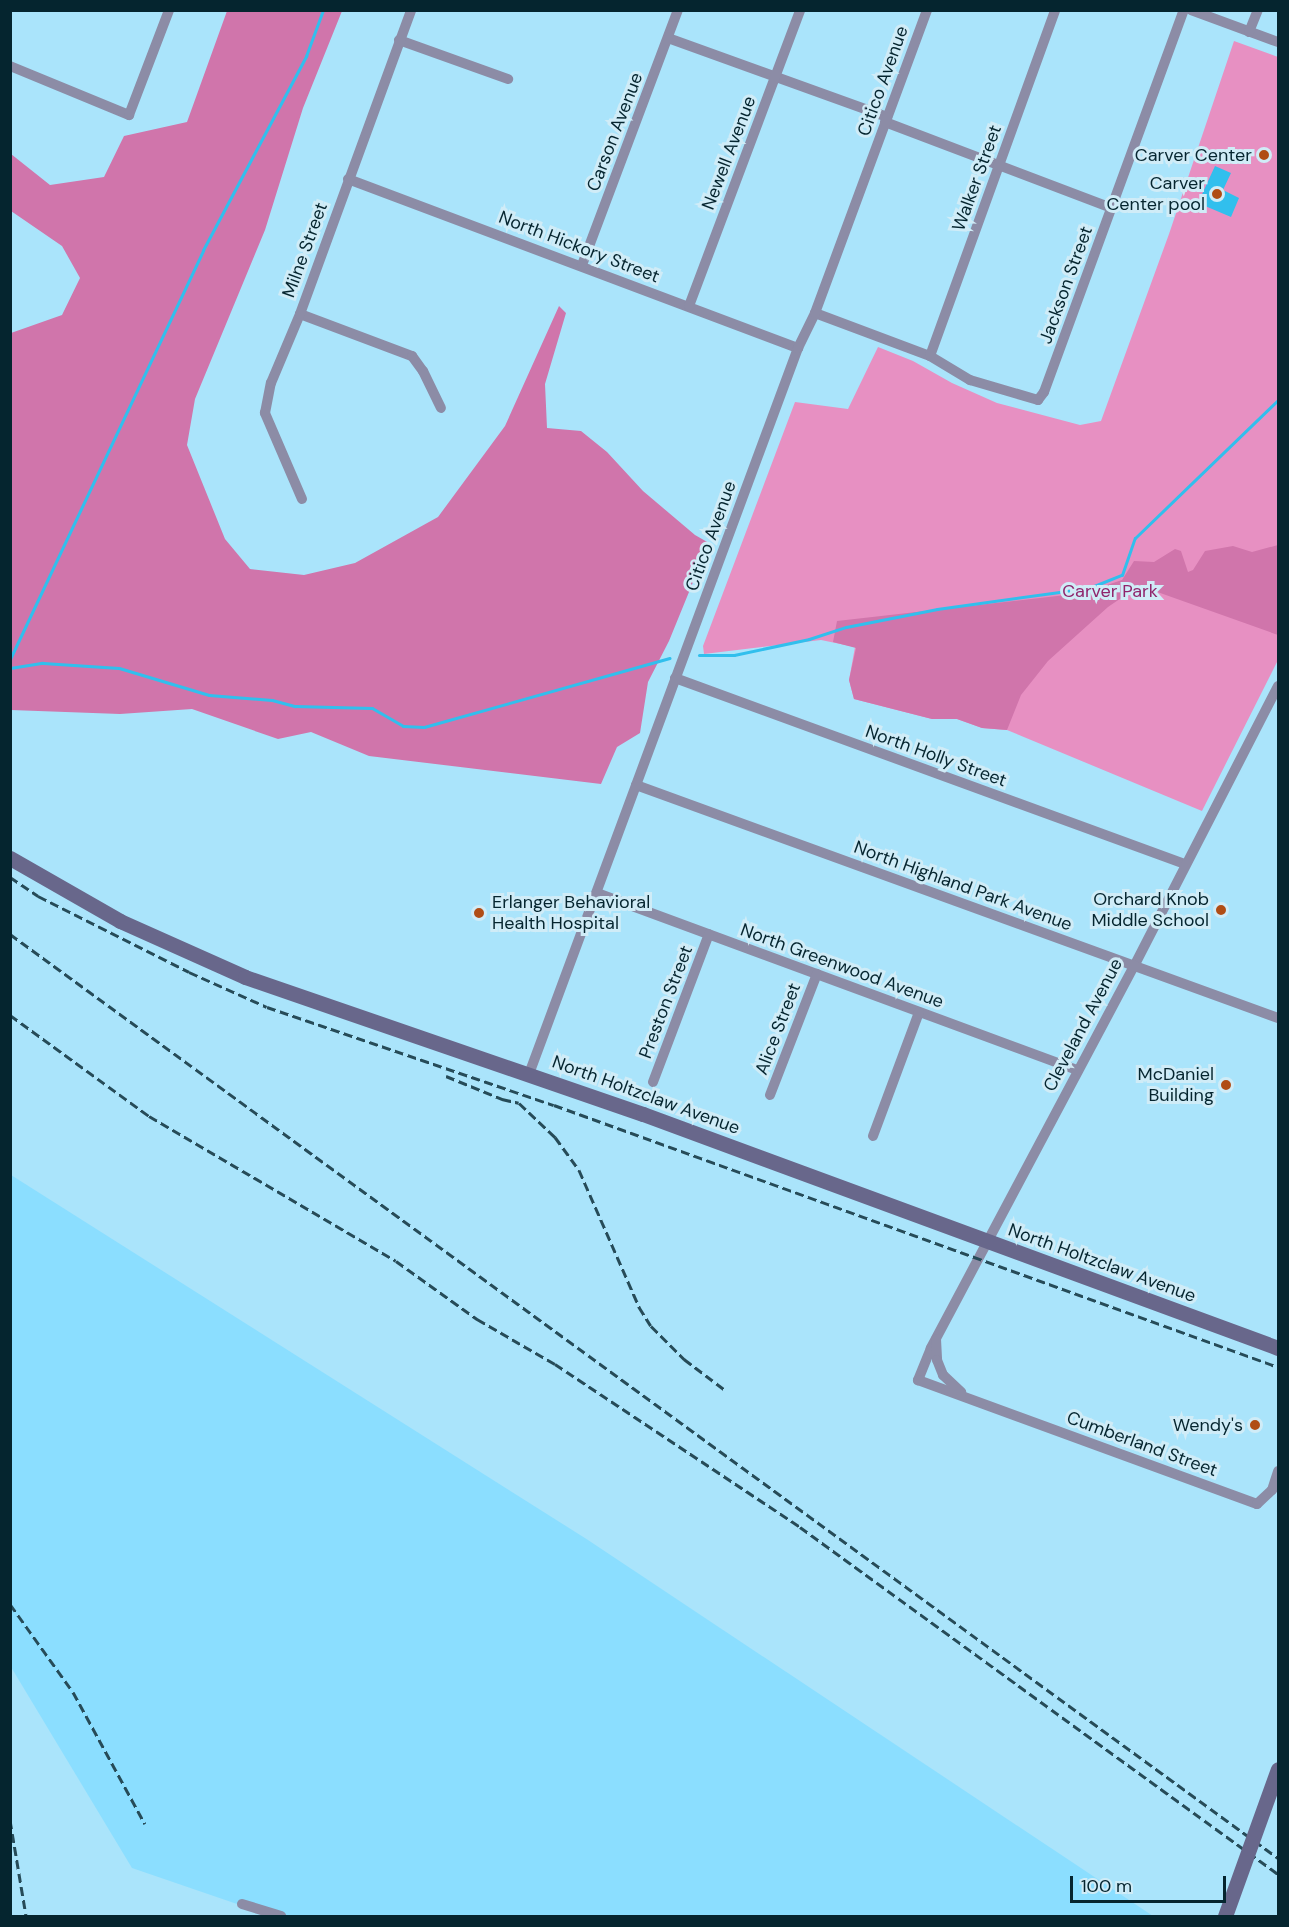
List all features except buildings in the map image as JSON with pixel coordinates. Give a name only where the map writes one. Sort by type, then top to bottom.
[{"type":"main road","name":"North Holtzclaw Avenue","points":[[10,858],[120,921],[202,960],[288,992],[643,1113],[1278,1348]]},
{"type":"main road","points":[[1224,1917],[1278,1769]]},
{"type":"street","points":[[10,66],[129,115],[169,10]]},
{"type":"street","name":"Milne Street","points":[[302,499],[265,413],[271,383],[300,314],[411,10]]},
{"type":"street","name":"Carson Avenue","points":[[582,265],[678,10]]},
{"type":"street","name":"Newell Avenue","points":[[689,306],[800,10]]},
{"type":"street","name":"Citico Avenue","points":[[529,1074],[798,348],[815,313],[927,10]]},
{"type":"street","name":"Walker Street","points":[[930,356],[1055,10]]},
{"type":"street","name":"Jackson Street","points":[[930,356],[970,380],[1038,400],[1044,392],[1184,10]]},
{"type":"street","points":[[1191,10],[1278,42]]},
{"type":"street","points":[[1249,32],[1258,10]]},
{"type":"street","points":[[668,39],[776,75],[998,167],[1111,208]]},
{"type":"street","points":[[399,40],[508,79]]},
{"type":"street","name":"North Hickory Street","points":[[348,179],[798,348]]},
{"type":"street","points":[[815,313],[930,356]]},
{"type":"street","points":[[300,314],[412,356],[423,371],[441,408]]},
{"type":"street","name":"North Holly Street","points":[[675,678],[1185,864]]},
{"type":"street","name":"Cleveland Avenue","points":[[918,1380],[936,1338],[1134,966],[1278,686]]},
{"type":"street","name":"North Highland Park Avenue","points":[[636,784],[1278,1018]]},
{"type":"street","name":"North Greenwood Avenue","points":[[597,892],[1077,1070]]},
{"type":"street","name":"Preston Street","points":[[653,1082],[709,934]]},
{"type":"street","name":"Alice Street","points":[[770,1095],[817,974]]},
{"type":"street","points":[[873,1136],[919,1012]]},
{"type":"street","name":"Cumberland Street","points":[[936,1338],[937,1360],[943,1375],[951,1384],[977,1401]]},
{"type":"street","name":"Cumberland Street","points":[[918,1380],[1257,1504],[1272,1490],[1278,1471]]},
{"type":"street","points":[[243,1904],[281,1917]]},
{"type":"shaded area","name":"Carver Center pool","points":[[1215,166],[1231,173],[1223,190],[1239,198],[1231,217],[1198,203]]},
{"type":"shaded area","points":[[11,1175],[588,1540],[1153,1916],[272,1916],[132,1868],[11,1667]]},
{"type":"green space","points":[[227,11],[342,11],[303,108],[265,230],[195,399],[187,445],[225,539],[250,569],[304,575],[355,563],[438,517],[505,426],[559,306],[566,313],[545,384],[547,428],[581,431],[607,452],[643,491],[695,535],[709,543],[669,641],[648,682],[640,733],[617,747],[601,784],[369,756],[311,732],[278,739],[192,709],[120,714],[11,710],[11,333],[62,315],[80,278],[62,246],[11,211],[11,154],[50,185],[104,177],[124,136],[187,122]]},
{"type":"green space","name":"Carver Park","points":[[1234,41],[1278,57],[1278,660],[1202,811],[1007,730],[982,728],[957,719],[932,719],[854,699],[849,680],[855,647],[821,640],[704,654],[703,646],[795,402],[848,409],[878,347],[913,361],[952,383],[997,403],[1080,425],[1101,421],[1169,234]]},
{"type":"green space","points":[[1278,545],[1278,635],[1149,589],[1130,592],[1108,607],[1048,661],[1021,695],[1007,730],[982,728],[957,719],[932,719],[854,699],[849,680],[856,648],[833,642],[837,621],[1083,593],[1122,580],[1134,561],[1154,562],[1175,549],[1181,551],[1188,572],[1193,570],[1205,551],[1233,546],[1252,552]]},
{"type":"waterway","points":[[10,659],[203,250],[306,56],[323,10]]},
{"type":"waterway","points":[[699,655],[734,655],[809,639],[846,627],[937,609],[1089,588],[1122,575],[1135,538],[1278,400]]},
{"type":"waterway","points":[[10,668],[43,663],[119,668],[209,695],[272,700],[295,706],[372,708],[403,726],[424,727],[669,658]]},
{"type":"railway","points":[[10,877],[38,896],[189,972],[267,1007],[554,1105],[1278,1367]]},
{"type":"railway","points":[[10,934],[1278,1858]]},
{"type":"railway","points":[[10,1015],[149,1116],[396,1261],[477,1319],[555,1364],[800,1527],[1278,1874]]},
{"type":"railway","points":[[446,1076],[502,1099],[519,1103],[555,1137],[579,1170],[639,1307],[651,1326],[684,1359],[725,1390]]},
{"type":"railway","points":[[10,1604],[73,1692],[145,1824]]},
{"type":"railway","points":[[10,1820],[26,1916]]},
{"type":"place","name":"Carver Center","points":[[1264,155]]},
{"type":"place","name":"Carver Center pool","points":[[1217,194]]},
{"type":"place","name":"Orchard Knob Middle School","points":[[1221,910]]},
{"type":"place","name":"Erlanger Behavioral Health Hospital","points":[[479,913]]},
{"type":"place","name":"McDaniel Building","points":[[1226,1085]]},
{"type":"place","name":"Wendy's","points":[[1255,1425]]}]
